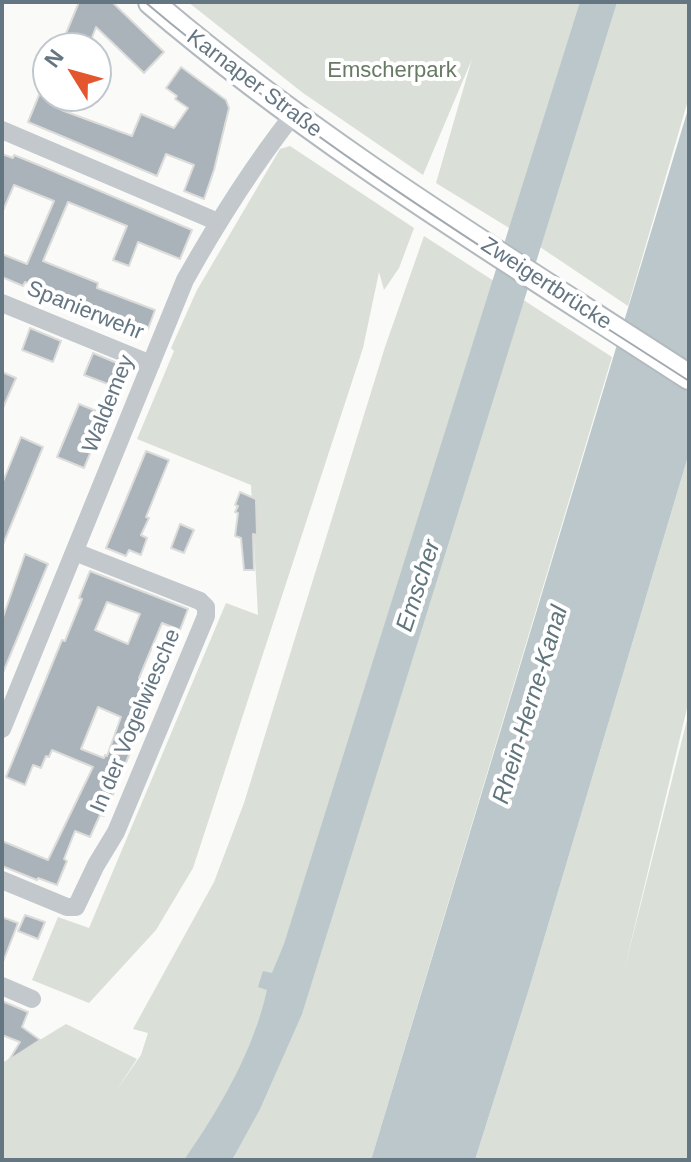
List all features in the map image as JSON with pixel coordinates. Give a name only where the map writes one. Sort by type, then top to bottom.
[{"type":"main road","name":"Karnaper Straße","points":[[151,2],[211,54],[403,190]]},
{"type":"main road","name":"Zweigertbrücke","points":[[403,190],[689,377]]},
{"type":"street","name":"Waldemey","points":[[2,729],[7,701],[75,552],[185,280],[218,222],[293,115]]},
{"type":"street","points":[[2,130],[218,222]]},
{"type":"street","name":"Spanierwehr","points":[[2,303],[151,364]]},
{"type":"street","name":"In der Vogelwiesche","points":[[2,880],[67,907],[76,907],[116,832],[206,616],[206,607],[200,601],[75,552]]},
{"type":"street","points":[[2,986],[32,999]]},
{"type":"green space","name":"Emscherpark","points":[[188,2],[689,2],[689,97],[628,306],[436,183],[472,59],[423,175],[303,93]]},
{"type":"green space","points":[[290,146],[414,228],[399,268],[384,290],[379,272],[363,348],[193,868],[156,930],[89,1003],[32,980],[58,917],[89,928],[226,603],[258,615],[251,485],[137,439],[174,351],[171,348],[197,290],[280,149]]},
{"type":"green space","points":[[424,236],[612,357],[371,1160],[2,1160],[2,1063],[66,1024],[137,1059],[116,1091],[141,1055],[148,1033],[133,1029],[214,882],[244,803],[385,347]]},
{"type":"green space","points":[[689,453],[689,700],[624,971],[689,712],[689,1160],[475,1160],[529,989]]},
{"type":"water","name":"Emscher","points":[[580,2],[617,2],[302,1014],[260,1109],[232,1160],[184,1160],[234,1079],[261,1012],[267,990],[258,987],[263,971],[272,973],[284,944]]},
{"type":"water","name":"Rhein-Herne-Kanal","points":[[689,106],[689,453],[529,989],[475,1160],[371,1160]]},
{"type":"building","points":[[79,2],[112,2],[164,52],[144,73],[112,42],[112,32],[101,32],[96,27],[94,32],[67,32]]},
{"type":"building","points":[[181,67],[226,100],[229,108],[204,199],[184,191],[194,165],[166,154],[157,176],[28,122],[32,112],[67,112],[132,136],[141,114],[174,128],[188,108],[166,88]]},
{"type":"building","points":[[2,154],[13,158],[14,155],[192,230],[180,259],[138,242],[129,266],[113,260],[127,226],[68,202],[43,261],[98,283],[97,288],[155,310],[148,329],[25,282],[23,286],[2,277],[2,254],[27,264],[54,201],[14,185],[2,213]]},
{"type":"building","points":[[30,328],[61,341],[53,362],[22,350]]},
{"type":"building","points":[[93,353],[124,366],[116,387],[84,375]]},
{"type":"building","points":[[2,372],[16,378],[2,410]]},
{"type":"building","points":[[79,404],[106,415],[84,468],[57,457]]},
{"type":"building","points":[[21,437],[43,447],[2,547],[2,484]]},
{"type":"building","points":[[146,451],[169,460],[146,517],[149,518],[141,535],[147,538],[141,555],[129,550],[126,556],[106,548]]},
{"type":"building","points":[[240,492],[256,499],[254,570],[244,570],[241,538],[235,536],[238,506],[235,505]]},
{"type":"building","points":[[180,524],[194,530],[184,553],[171,548]]},
{"type":"building","points":[[25,554],[48,564],[2,675],[2,620]]},
{"type":"building","points":[[90,571],[188,609],[180,630],[162,623],[139,678],[157,686],[147,711],[143,709],[132,737],[136,738],[104,816],[100,815],[90,837],[75,831],[57,885],[2,866],[2,841],[48,860],[93,767],[52,750],[41,768],[33,765],[25,785],[6,777],[62,640],[65,641],[82,599],[79,598]],"holes":[[[107,602],[140,614],[128,644],[95,630]],[[98,707],[121,717],[104,758],[81,749]]]},
{"type":"building","points":[[25,915],[45,922],[38,939],[18,931]]},
{"type":"building","points":[[2,917],[18,923],[3,962],[2,962]]},
{"type":"building","points":[[2,1001],[28,1012],[22,1027],[40,1040],[9,1060],[20,1042],[2,1035]]},
{"type":"tram line","points":[[145,2],[275,105],[342,153],[689,381]]}]
